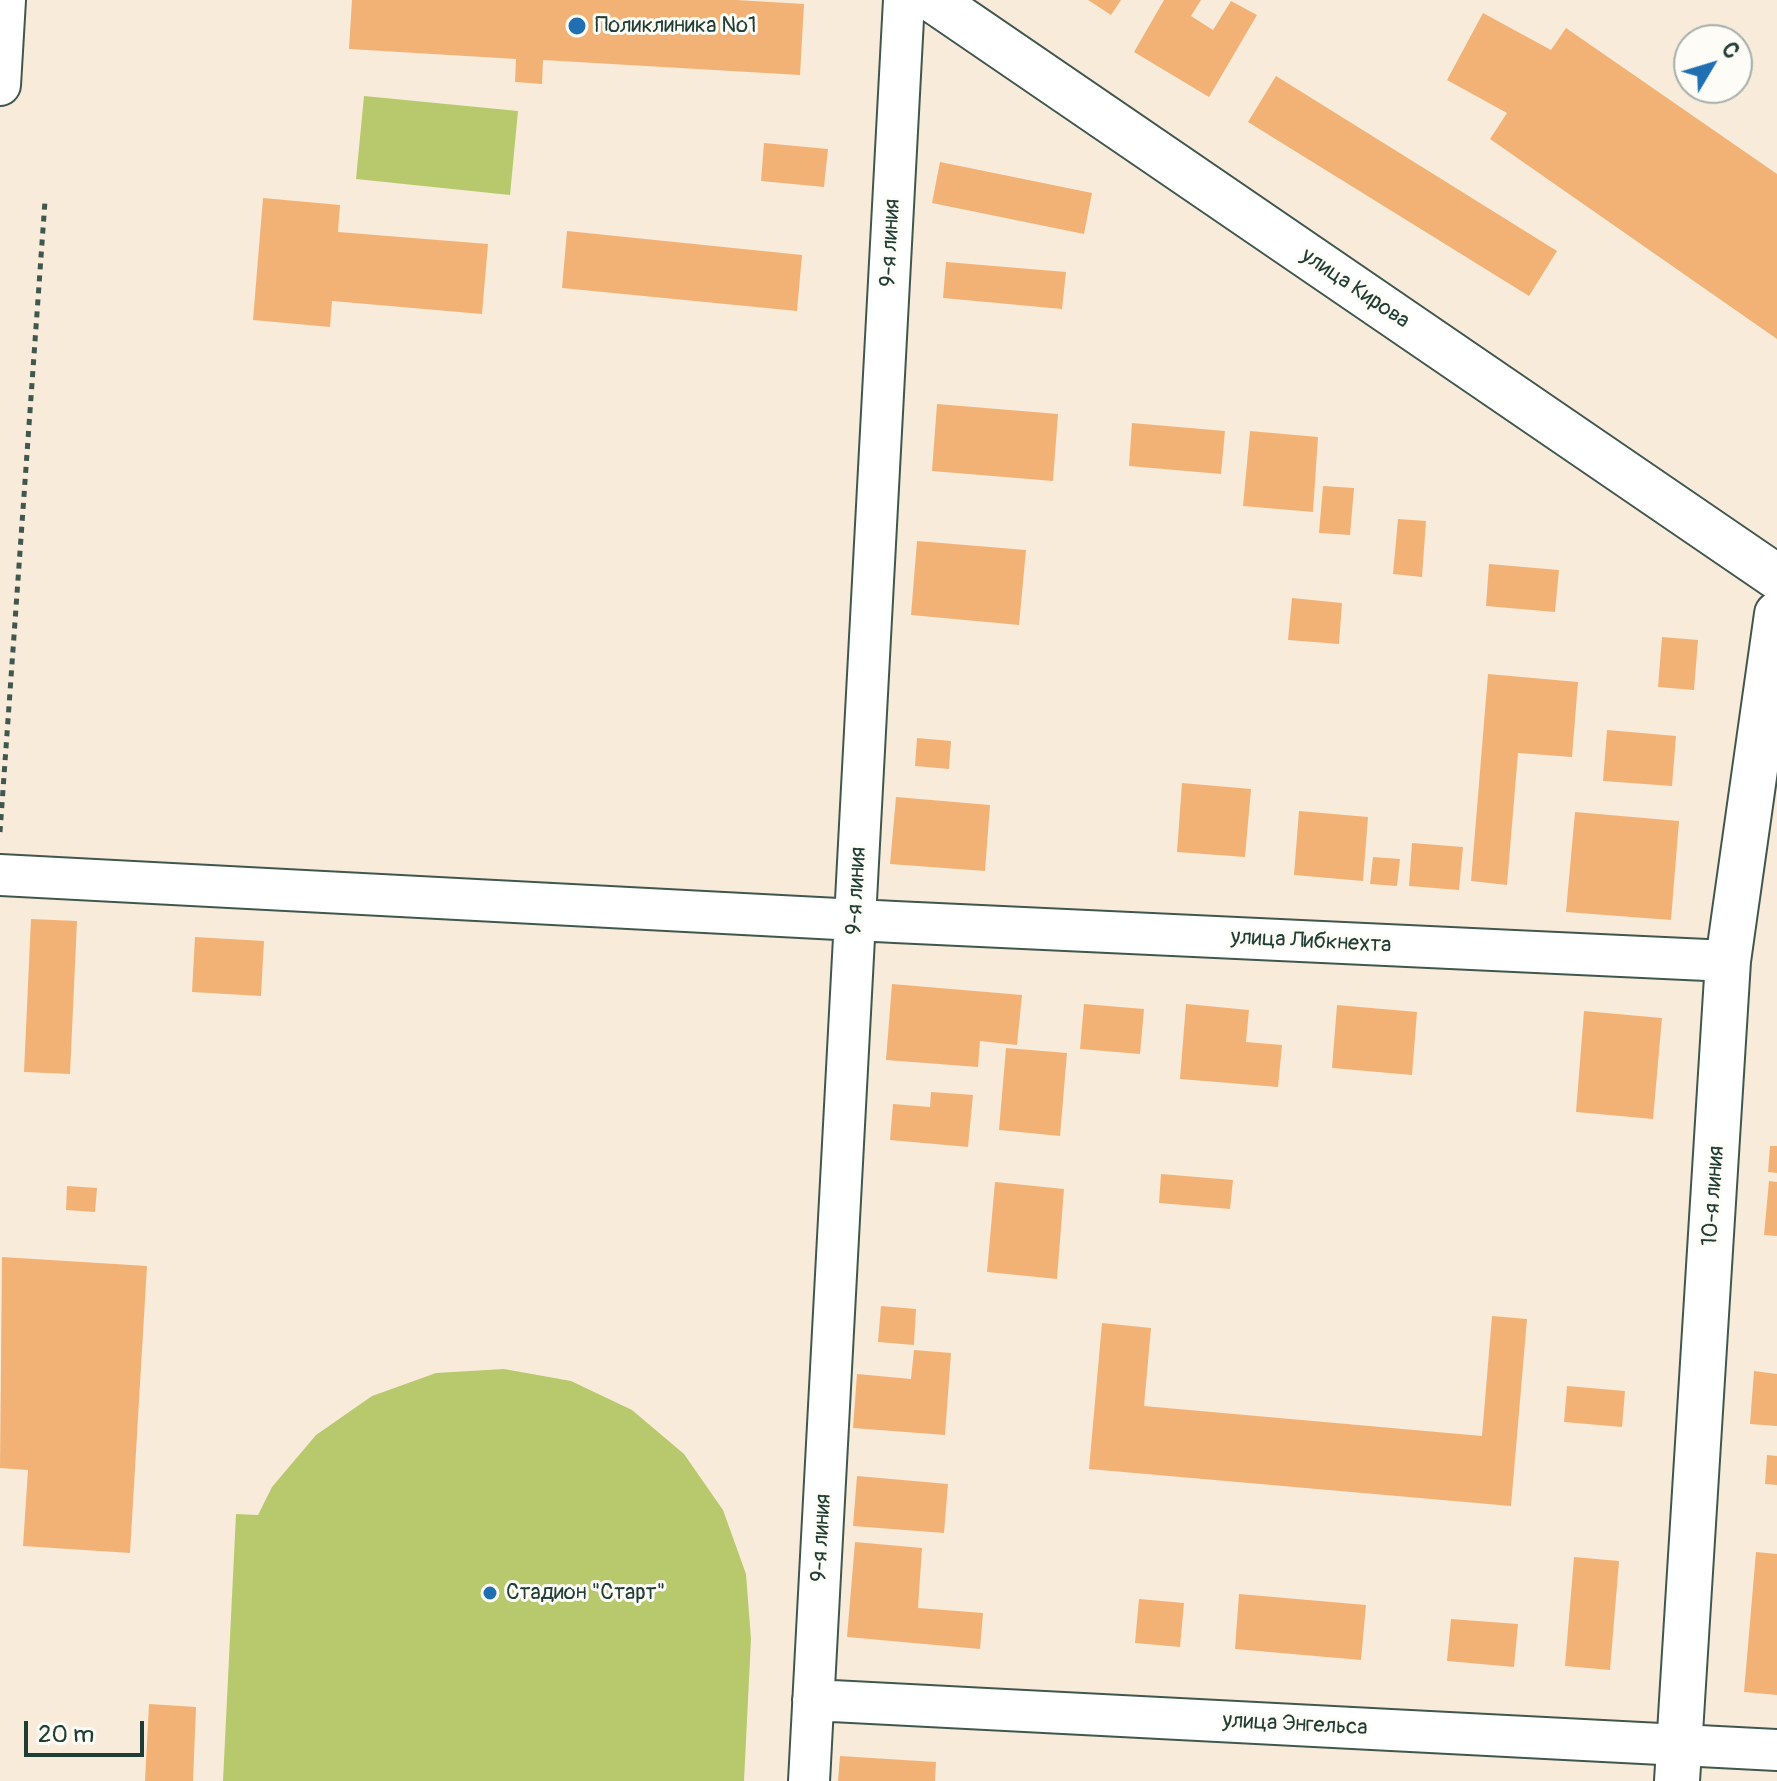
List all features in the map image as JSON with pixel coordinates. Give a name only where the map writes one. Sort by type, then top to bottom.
[{"type":"street","points":[[0,85],[5,0]]},
{"type":"street","name":"9-я линия","points":[[809,1781],[904,0]]},
{"type":"street","name":"улица Кирова","points":[[933,0],[1777,577]]},
{"type":"street","name":"10-я линия","points":[[1678,1763],[1728,961],[1777,614]]},
{"type":"street","name":"улица Либкнехта","points":[[0,875],[895,922],[1728,961]]},
{"type":"street","name":"улица Энгельса","points":[[813,1700],[1678,1763],[1777,1750]]},
{"type":"path","points":[[0,832],[45,201]]},
{"type":"green space","points":[[364,96],[518,111],[510,195],[356,179]]},
{"type":"green space","name":"Стадион \"Старт\"","points":[[504,1369],[571,1381],[632,1410],[684,1454],[723,1510],[746,1574],[751,1639],[744,1781],[223,1781],[236,1514],[258,1515],[272,1487],[316,1435],[372,1396],[436,1373]]},
{"type":"building","name":"Поликлиника №1","points":[[352,0],[736,0],[804,4],[800,75],[543,60],[542,84],[515,82],[516,59],[349,49]]},
{"type":"building","points":[[1088,0],[1121,0],[1111,15]]},
{"type":"building","points":[[1164,0],[1201,0],[1191,16],[1213,30],[1231,1],[1257,15],[1209,97],[1134,52]]},
{"type":"building","points":[[1483,13],[1551,50],[1566,28],[1777,174],[1777,339],[1490,139],[1507,113],[1447,80]]},
{"type":"building","points":[[1276,76],[1557,251],[1529,296],[1248,122]]},
{"type":"building","points":[[764,143],[828,149],[824,187],[761,181]]},
{"type":"building","points":[[940,162],[1092,193],[1084,234],[932,203]]},
{"type":"building","points":[[263,198],[340,205],[338,232],[488,244],[482,314],[332,301],[330,327],[253,320]]},
{"type":"building","points":[[567,231],[802,255],[797,311],[562,288]]},
{"type":"building","points":[[946,262],[1066,272],[1062,309],[943,298]]},
{"type":"building","points":[[937,404],[1058,414],[1053,481],[932,471]]},
{"type":"building","points":[[1132,423],[1225,431],[1221,474],[1129,466]]},
{"type":"building","points":[[1250,431],[1318,437],[1313,512],[1243,506]]},
{"type":"building","points":[[1323,486],[1354,488],[1350,535],[1319,533]]},
{"type":"building","points":[[1398,519],[1426,521],[1422,577],[1393,574]]},
{"type":"building","points":[[917,541],[1026,550],[1019,625],[911,615]]},
{"type":"building","points":[[1489,564],[1559,570],[1555,612],[1486,606]]},
{"type":"building","points":[[1292,598],[1342,603],[1339,644],[1288,640]]},
{"type":"building","points":[[1662,637],[1698,640],[1694,690],[1658,687]]},
{"type":"building","points":[[1488,674],[1578,682],[1572,757],[1518,753],[1507,885],[1471,881]]},
{"type":"building","points":[[1607,730],[1676,736],[1672,786],[1603,781]]},
{"type":"building","points":[[917,738],[951,741],[949,769],[915,766]]},
{"type":"building","points":[[1182,783],[1251,789],[1245,857],[1177,852]]},
{"type":"building","points":[[896,797],[990,805],[985,871],[890,864]]},
{"type":"building","points":[[1299,811],[1368,817],[1363,881],[1294,875]]},
{"type":"building","points":[[1575,812],[1679,821],[1671,920],[1566,912]]},
{"type":"building","points":[[1412,843],[1463,847],[1459,890],[1409,886]]},
{"type":"building","points":[[1373,857],[1400,859],[1397,886],[1370,884]]},
{"type":"building","points":[[31,919],[77,921],[70,1074],[24,1072]]},
{"type":"building","points":[[195,937],[264,941],[261,996],[192,992]]},
{"type":"building","points":[[892,984],[1022,995],[1017,1045],[980,1041],[978,1067],[886,1060]]},
{"type":"building","points":[[1084,1004],[1144,1009],[1140,1054],[1080,1049]]},
{"type":"building","points":[[1186,1004],[1249,1010],[1246,1042],[1282,1045],[1278,1087],[1180,1079]]},
{"type":"building","points":[[1337,1005],[1417,1012],[1412,1075],[1332,1068]]},
{"type":"building","points":[[1584,1011],[1662,1018],[1653,1119],[1576,1112]]},
{"type":"building","points":[[1006,1048],[1067,1053],[1060,1136],[999,1130]]},
{"type":"building","points":[[931,1092],[973,1095],[968,1147],[890,1140],[893,1104],[930,1107]]},
{"type":"building","points":[[1770,1146],[1777,1146],[1777,1173],[1768,1172]]},
{"type":"building","points":[[1161,1174],[1233,1180],[1230,1209],[1159,1203]]},
{"type":"building","points":[[1769,1181],[1777,1182],[1777,1236],[1764,1235]]},
{"type":"building","points":[[995,1182],[1064,1189],[1057,1279],[987,1272]]},
{"type":"building","points":[[67,1186],[97,1188],[95,1212],[66,1210]]},
{"type":"building","points":[[2,1257],[147,1266],[130,1553],[23,1546],[28,1470],[0,1468]]},
{"type":"building","points":[[881,1306],[916,1309],[914,1345],[878,1342]]},
{"type":"building","points":[[1492,1316],[1527,1319],[1511,1506],[1089,1469],[1102,1323],[1151,1328],[1144,1406],[1482,1436]]},
{"type":"building","points":[[914,1350],[951,1353],[945,1435],[853,1428],[857,1374],[911,1379]]},
{"type":"building","points":[[1754,1371],[1777,1374],[1777,1426],[1750,1424]]},
{"type":"building","points":[[1567,1386],[1625,1391],[1622,1427],[1564,1422]]},
{"type":"building","points":[[1767,1455],[1777,1456],[1777,1485],[1765,1484]]},
{"type":"building","points":[[857,1476],[948,1484],[944,1533],[853,1526]]},
{"type":"building","points":[[855,1542],[922,1548],[918,1608],[983,1613],[980,1649],[847,1637]]},
{"type":"building","points":[[1756,1552],[1777,1554],[1777,1695],[1744,1692]]},
{"type":"building","points":[[1574,1557],[1619,1561],[1610,1670],[1565,1666]]},
{"type":"building","points":[[1239,1594],[1366,1605],[1361,1660],[1235,1649]]},
{"type":"building","points":[[1139,1599],[1184,1603],[1180,1647],[1135,1643]]},
{"type":"building","points":[[1451,1619],[1518,1624],[1514,1667],[1447,1661]]},
{"type":"building","points":[[149,1704],[196,1707],[193,1781],[145,1781]]},
{"type":"building","points":[[840,1756],[936,1762],[935,1781],[838,1781]]},
{"type":"place","name":"Поликлиника №1","points":[[577,26]]},
{"type":"place","name":"Стадион \"Старт\"","points":[[490,1593]]}]
